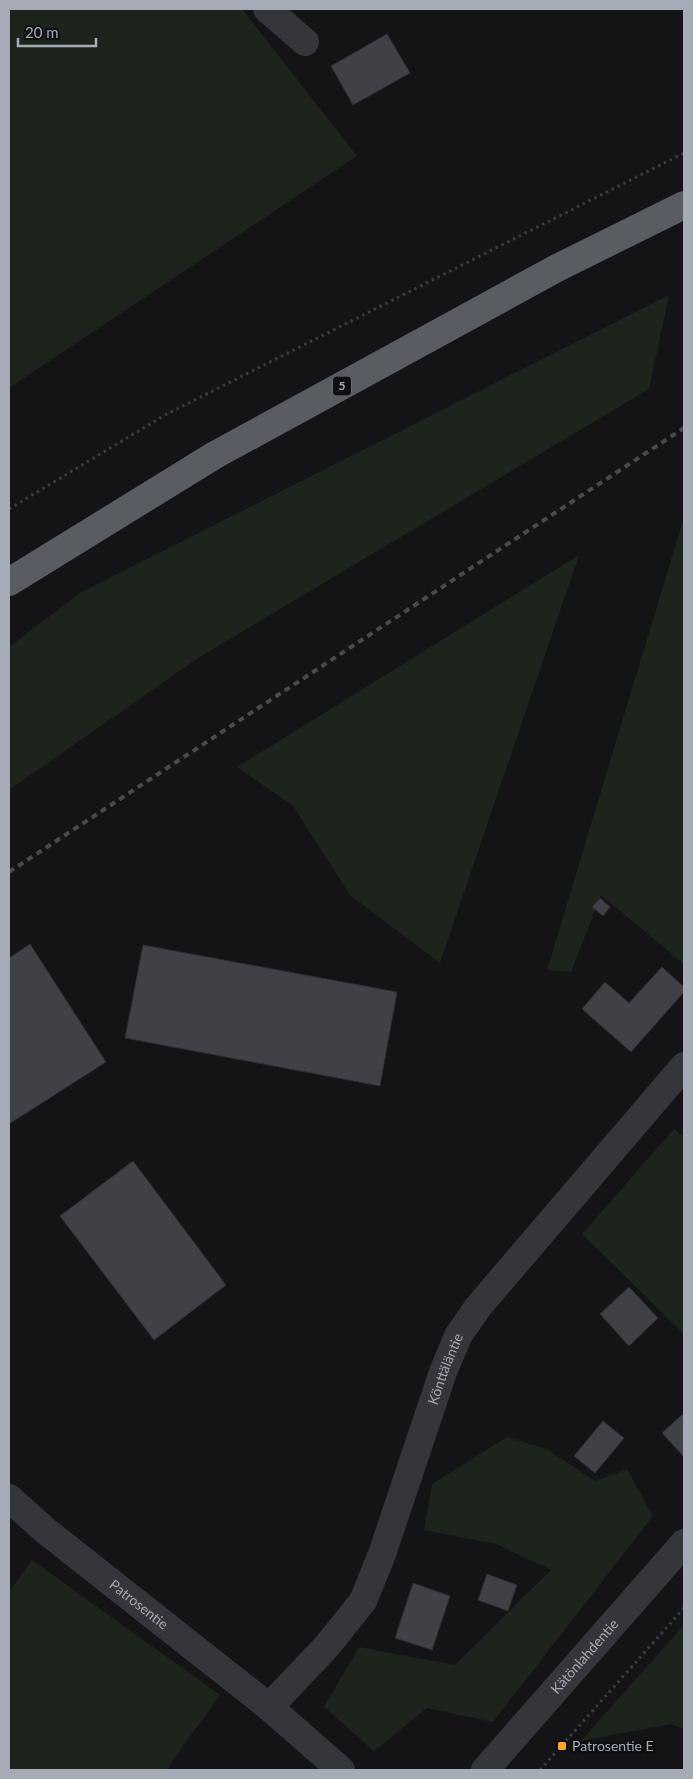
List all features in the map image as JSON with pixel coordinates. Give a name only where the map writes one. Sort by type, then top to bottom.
[{"type":"highway","name":"5","points":[[9,582],[215,455],[558,268],[684,205]]},
{"type":"street","points":[[267,9],[305,42]]},
{"type":"street","name":"Könttäläntie","points":[[270,1707],[327,1646],[363,1601],[382,1554],[443,1372],[458,1336],[478,1307],[684,1066]]},
{"type":"street","name":"Patrosentie","points":[[9,1498],[46,1531],[270,1707],[341,1770]]},
{"type":"street","name":"Kätönlahdentie","points":[[485,1770],[684,1543]]},
{"type":"path","points":[[9,509],[165,415],[684,153]]},
{"type":"path","points":[[540,1770],[684,1608]]},
{"type":"shaded area","points":[[9,9],[242,9],[357,156],[9,388]]},
{"type":"shaded area","points":[[669,295],[649,389],[198,658],[9,790],[9,647],[80,593]]},
{"type":"shaded area","points":[[684,517],[684,964],[601,895],[571,972],[547,970]]},
{"type":"shaded area","points":[[579,555],[440,963],[350,895],[293,806],[237,767]]},
{"type":"shaded area","points":[[674,1129],[684,1137],[684,1334],[582,1234]]},
{"type":"shaded area","points":[[507,1437],[548,1450],[595,1481],[627,1469],[653,1516],[493,1722],[427,1708],[374,1751],[324,1707],[359,1647],[455,1665],[551,1570],[496,1544],[424,1530],[432,1484]]},
{"type":"shaded area","points":[[32,1560],[220,1695],[166,1770],[9,1770],[9,1592]]},
{"type":"shaded area","points":[[684,1625],[684,1729],[671,1724],[581,1741]]},
{"type":"building","points":[[387,34],[410,73],[353,105],[331,66]]},
{"type":"building","points":[[600,898],[610,907],[603,916],[592,907]]},
{"type":"building","points":[[30,944],[106,1062],[9,1124],[9,958]]},
{"type":"building","points":[[143,945],[397,992],[380,1086],[125,1038]]},
{"type":"building","points":[[662,967],[684,987],[684,992],[631,1052],[582,1009],[605,982],[629,1003]]},
{"type":"building","points":[[133,1161],[226,1285],[154,1340],[60,1216]]},
{"type":"building","points":[[629,1287],[658,1318],[629,1346],[600,1314]]},
{"type":"building","points":[[684,1413],[684,1457],[662,1433]]},
{"type":"building","points":[[603,1421],[624,1438],[595,1473],[574,1456]]},
{"type":"building","points":[[487,1574],[517,1585],[508,1611],[478,1600]]},
{"type":"building","points":[[413,1583],[450,1596],[432,1650],[395,1638]]},
{"type":"railway","points":[[9,872],[684,428]]},
{"type":"place","name":"Patrosentie E","points":[[562,1746]]}]
